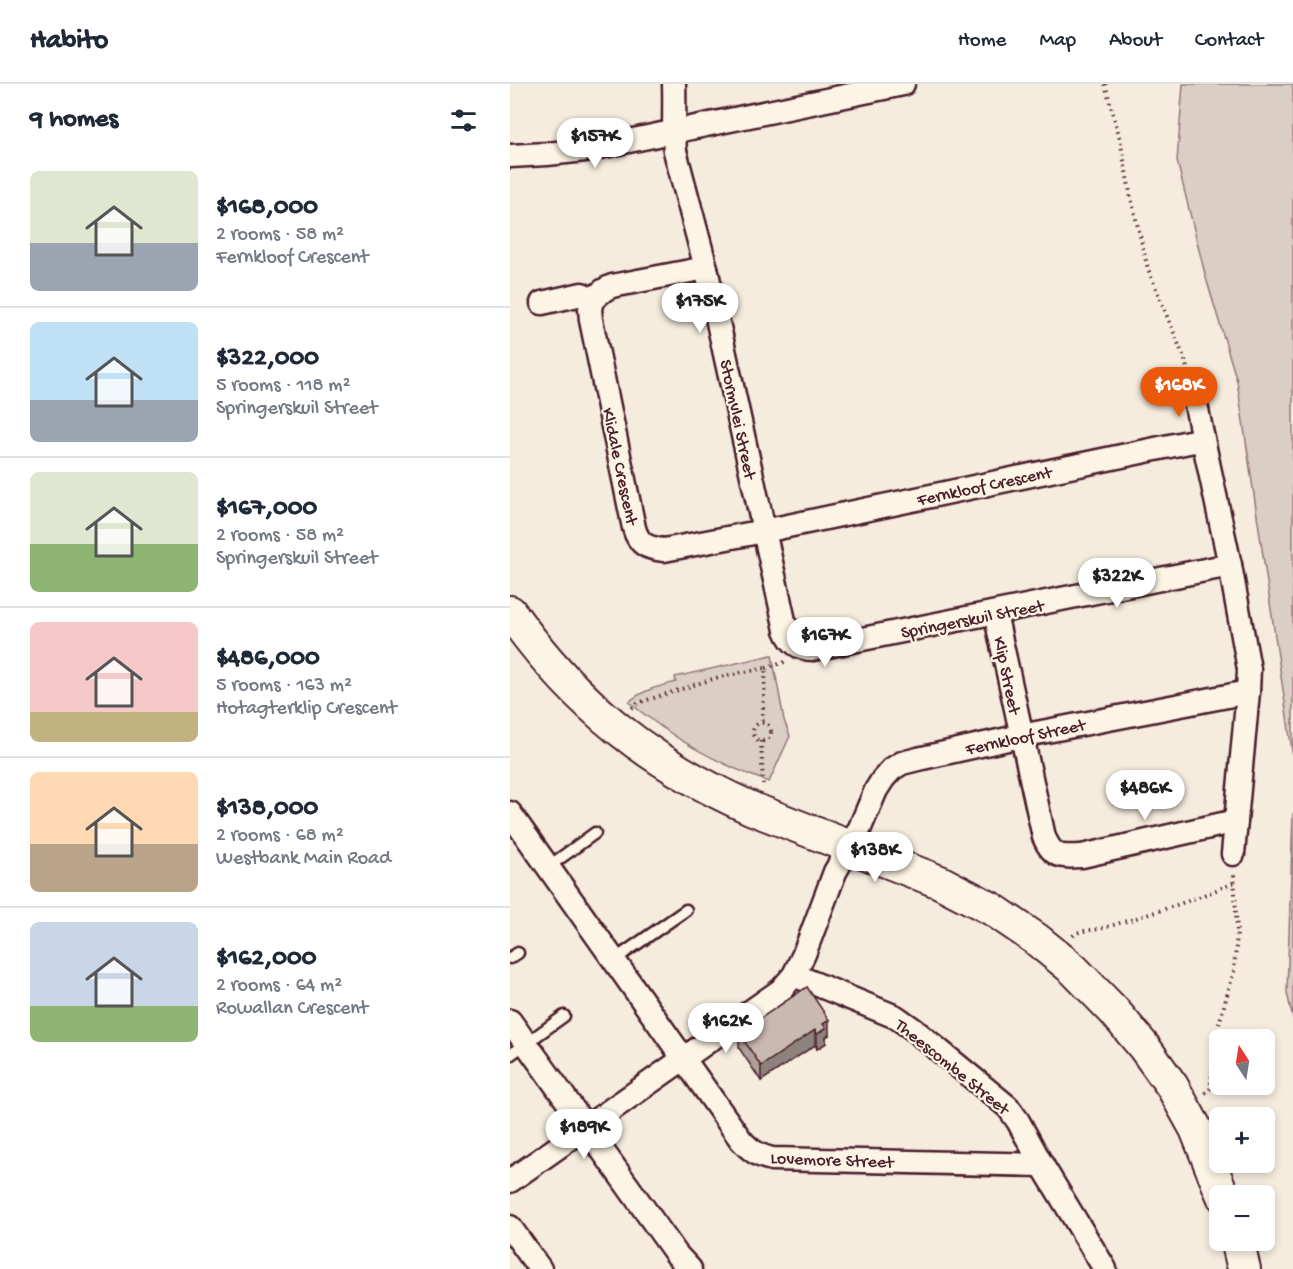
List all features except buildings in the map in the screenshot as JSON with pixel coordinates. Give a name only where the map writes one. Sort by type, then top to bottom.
[{"type":"street","name":"Stormvlei Street","points":[[674,84],[675,151],[706,268],[764,531]]},
{"type":"street","points":[[510,156],[585,150],[903,84]]},
{"type":"street","points":[[542,303],[582,294],[592,300],[612,286],[706,268]]},
{"type":"street","name":"Klidale Crescent","points":[[592,300],[591,320],[633,528],[642,544],[664,550],[764,531]]},
{"type":"street","points":[[1193,390],[1248,661],[1248,692],[1233,854]]},
{"type":"street","name":"Fernkloof Crescent","points":[[764,531],[1203,439]]},
{"type":"street","name":"Springerskuil Street","points":[[764,531],[786,630],[792,642],[804,649],[1230,566]]},
{"type":"street","points":[[510,612],[527,636],[580,696],[610,723],[664,763],[722,795],[940,882],[992,909],[1036,939],[1073,969],[1114,1011],[1144,1047],[1172,1086],[1196,1129],[1219,1185]]},
{"type":"street","name":"Klip Street","points":[[995,613],[1044,837],[1055,855],[1082,856],[1236,821]]},
{"type":"street","name":"Fernkloof Street","points":[[794,975],[835,872],[859,830],[876,790],[892,769],[902,763],[1021,736],[1248,692]]},
{"type":"street","name":"Lovemore Street","points":[[510,813],[749,1149],[761,1156],[784,1159],[1042,1165]]},
{"type":"street","points":[[510,1181],[781,990],[794,975]]},
{"type":"street","name":"Theescombe Street","points":[[794,975],[896,1017],[1008,1107],[1105,1269]]},
{"type":"street","points":[[510,1021],[518,1049],[586,1128],[677,1255],[690,1269]]},
{"type":"street","points":[[510,1227],[540,1269]]},
{"type":"street","points":[[1240,1251],[1244,1269]]},
{"type":"lane","points":[[548,867],[595,833]]},
{"type":"lane","points":[[614,960],[686,910]]},
{"type":"lane","points":[[518,1049],[564,1016]]},
{"type":"path","points":[[1105,84],[1120,140],[1148,269],[1185,360],[1193,390]]},
{"type":"path","points":[[632,708],[638,703],[719,677],[766,668],[762,723]]},
{"type":"path","points":[[762,723],[768,725],[771,730],[770,736],[761,741],[756,739],[753,729],[757,724],[762,723]]},
{"type":"path","points":[[761,741],[763,784]]},
{"type":"path","points":[[1205,1093],[1210,1089],[1218,1027],[1234,971],[1237,933],[1233,854]]},
{"type":"path","points":[[1073,936],[1076,933],[1096,930],[1157,912],[1235,882]]},
{"type":"shaded area","points":[[1183,84],[1293,84],[1293,757],[1237,381],[1206,278],[1177,161]]},
{"type":"shaded area","points":[[772,655],[784,720],[790,736],[769,782],[712,758],[661,727],[629,702],[645,691],[676,682],[675,677]]},
{"type":"shaded area","points":[[1293,813],[1293,1019],[1287,993]]}]
